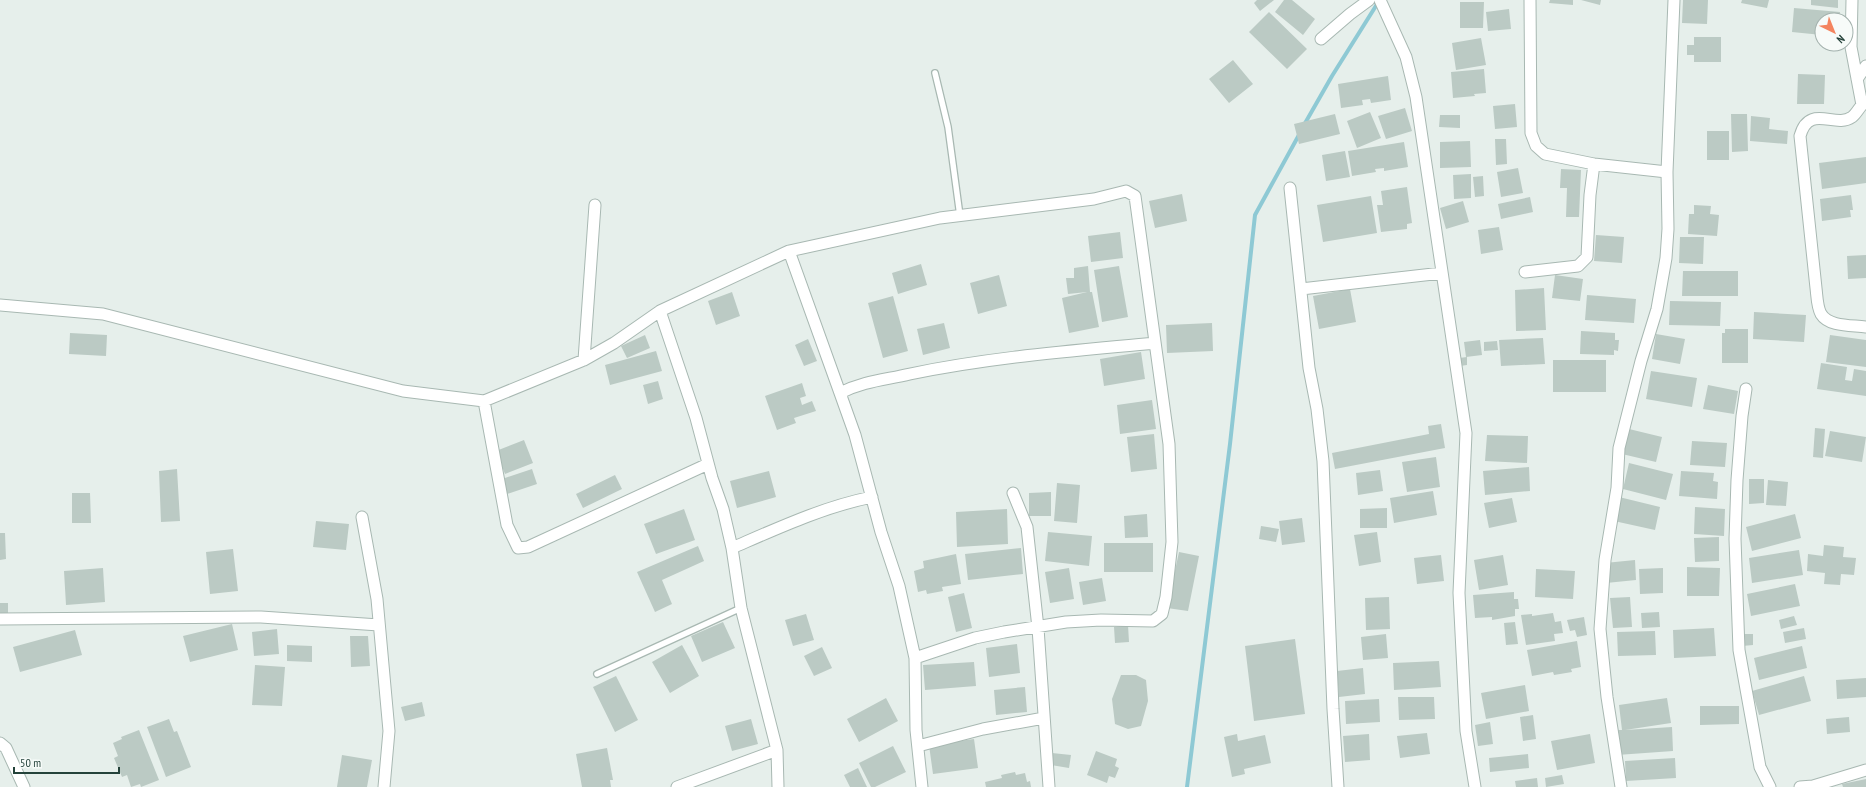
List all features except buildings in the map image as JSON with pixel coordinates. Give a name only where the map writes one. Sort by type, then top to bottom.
[{"type":"street","points":[[1321,39],[1369,0]]},
{"type":"street","points":[[1380,0],[1406,57],[1416,97],[1466,433],[1459,593],[1466,731],[1475,787]]},
{"type":"street","points":[[1530,0],[1531,133],[1536,146],[1545,154],[1594,164],[1667,172]]},
{"type":"street","points":[[1621,787],[1607,697],[1600,629],[1605,560],[1617,488],[1619,448],[1657,309],[1666,258],[1668,229],[1667,172],[1674,0]]},
{"type":"street","points":[[1852,0],[1851,47],[1862,104],[1853,116],[1847,119],[1811,120],[1803,126],[1800,136],[1820,313],[1827,320],[1841,324],[1866,327]]},
{"type":"street","points":[[1857,79],[1866,66]]},
{"type":"street","points":[[1526,272],[1578,266],[1587,257],[1590,195],[1594,164]]},
{"type":"street","points":[[1290,188],[1308,368],[1317,409],[1323,461],[1333,709],[1338,787]]},
{"type":"street","points":[[0,305],[103,314],[403,391],[484,401],[584,360],[614,343],[660,311],[789,250],[940,218],[1094,199],[1126,191],[1135,196],[1169,444],[1171,550],[1166,597],[1162,614],[1153,621],[1101,620],[1066,622],[975,638],[915,658]]},
{"type":"street","points":[[584,360],[595,205]]},
{"type":"street","points":[[789,250],[855,435],[881,532],[899,586],[915,658],[918,746],[922,787]]},
{"type":"street","points":[[1300,289],[1442,273]]},
{"type":"street","points":[[660,311],[696,418],[708,464],[723,509],[732,548],[741,608],[776,750],[778,787]]},
{"type":"street","points":[[840,393],[856,385],[947,366],[1005,357],[1155,343]]},
{"type":"street","points":[[1746,389],[1736,480],[1735,539],[1739,650],[1760,767],[1770,787]]},
{"type":"street","points":[[484,401],[506,525],[518,548],[528,547],[708,464]]},
{"type":"street","points":[[1013,493],[1027,527],[1038,628],[1049,787]]},
{"type":"street","points":[[732,548],[811,514],[845,503],[872,497]]},
{"type":"street","points":[[362,517],[377,599],[389,731],[384,787]]},
{"type":"street","points":[[0,619],[261,617],[379,625]]},
{"type":"street","points":[[918,746],[983,729],[1044,718]]},
{"type":"street","points":[[0,743],[6,748],[24,787]]},
{"type":"street","points":[[677,787],[776,750]]},
{"type":"street","points":[[1800,787],[1813,786],[1866,770]]},
{"type":"lane","points":[[935,72],[948,127],[960,216]]},
{"type":"lane","points":[[597,674],[741,608]]},
{"type":"waterway","points":[[1304,125],[1332,76],[1379,1]]},
{"type":"waterway","points":[[1187,787],[1230,444],[1255,215],[1300,133]]}]
